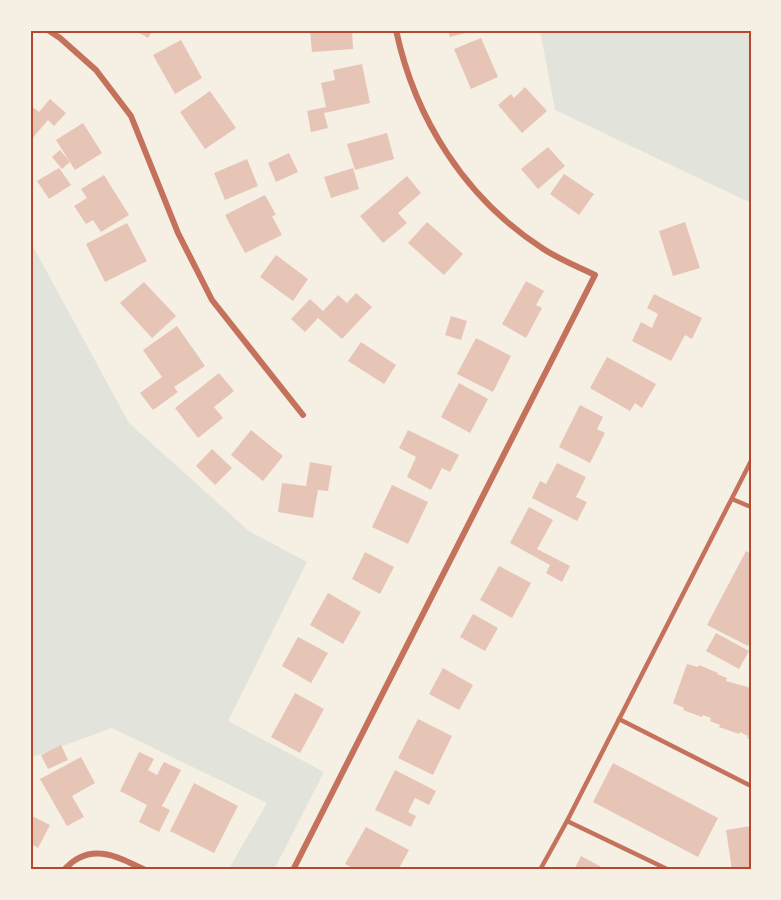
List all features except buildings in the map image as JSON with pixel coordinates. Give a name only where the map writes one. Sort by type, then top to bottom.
[{"type":"street","points":[[48,30],[96,70],[131,116],[178,233],[212,300],[303,415]]},
{"type":"street","points":[[293,870],[595,275],[542,248],[491,209],[455,167],[424,115],[401,56],[396,30]]},
{"type":"street","points":[[64,870],[77,858],[93,853],[107,853],[145,870]]},
{"type":"lane","points":[[540,870],[751,461]]},
{"type":"lane","points":[[732,499],[751,507]]},
{"type":"lane","points":[[619,719],[751,786]]},
{"type":"lane","points":[[567,821],[669,870]]},
{"type":"shaded area","points":[[540,30],[751,30],[751,203],[555,110]]},
{"type":"shaded area","points":[[30,241],[129,423],[249,531],[307,562],[228,721],[324,772],[274,870],[228,870],[267,803],[112,728],[30,758]]}]
